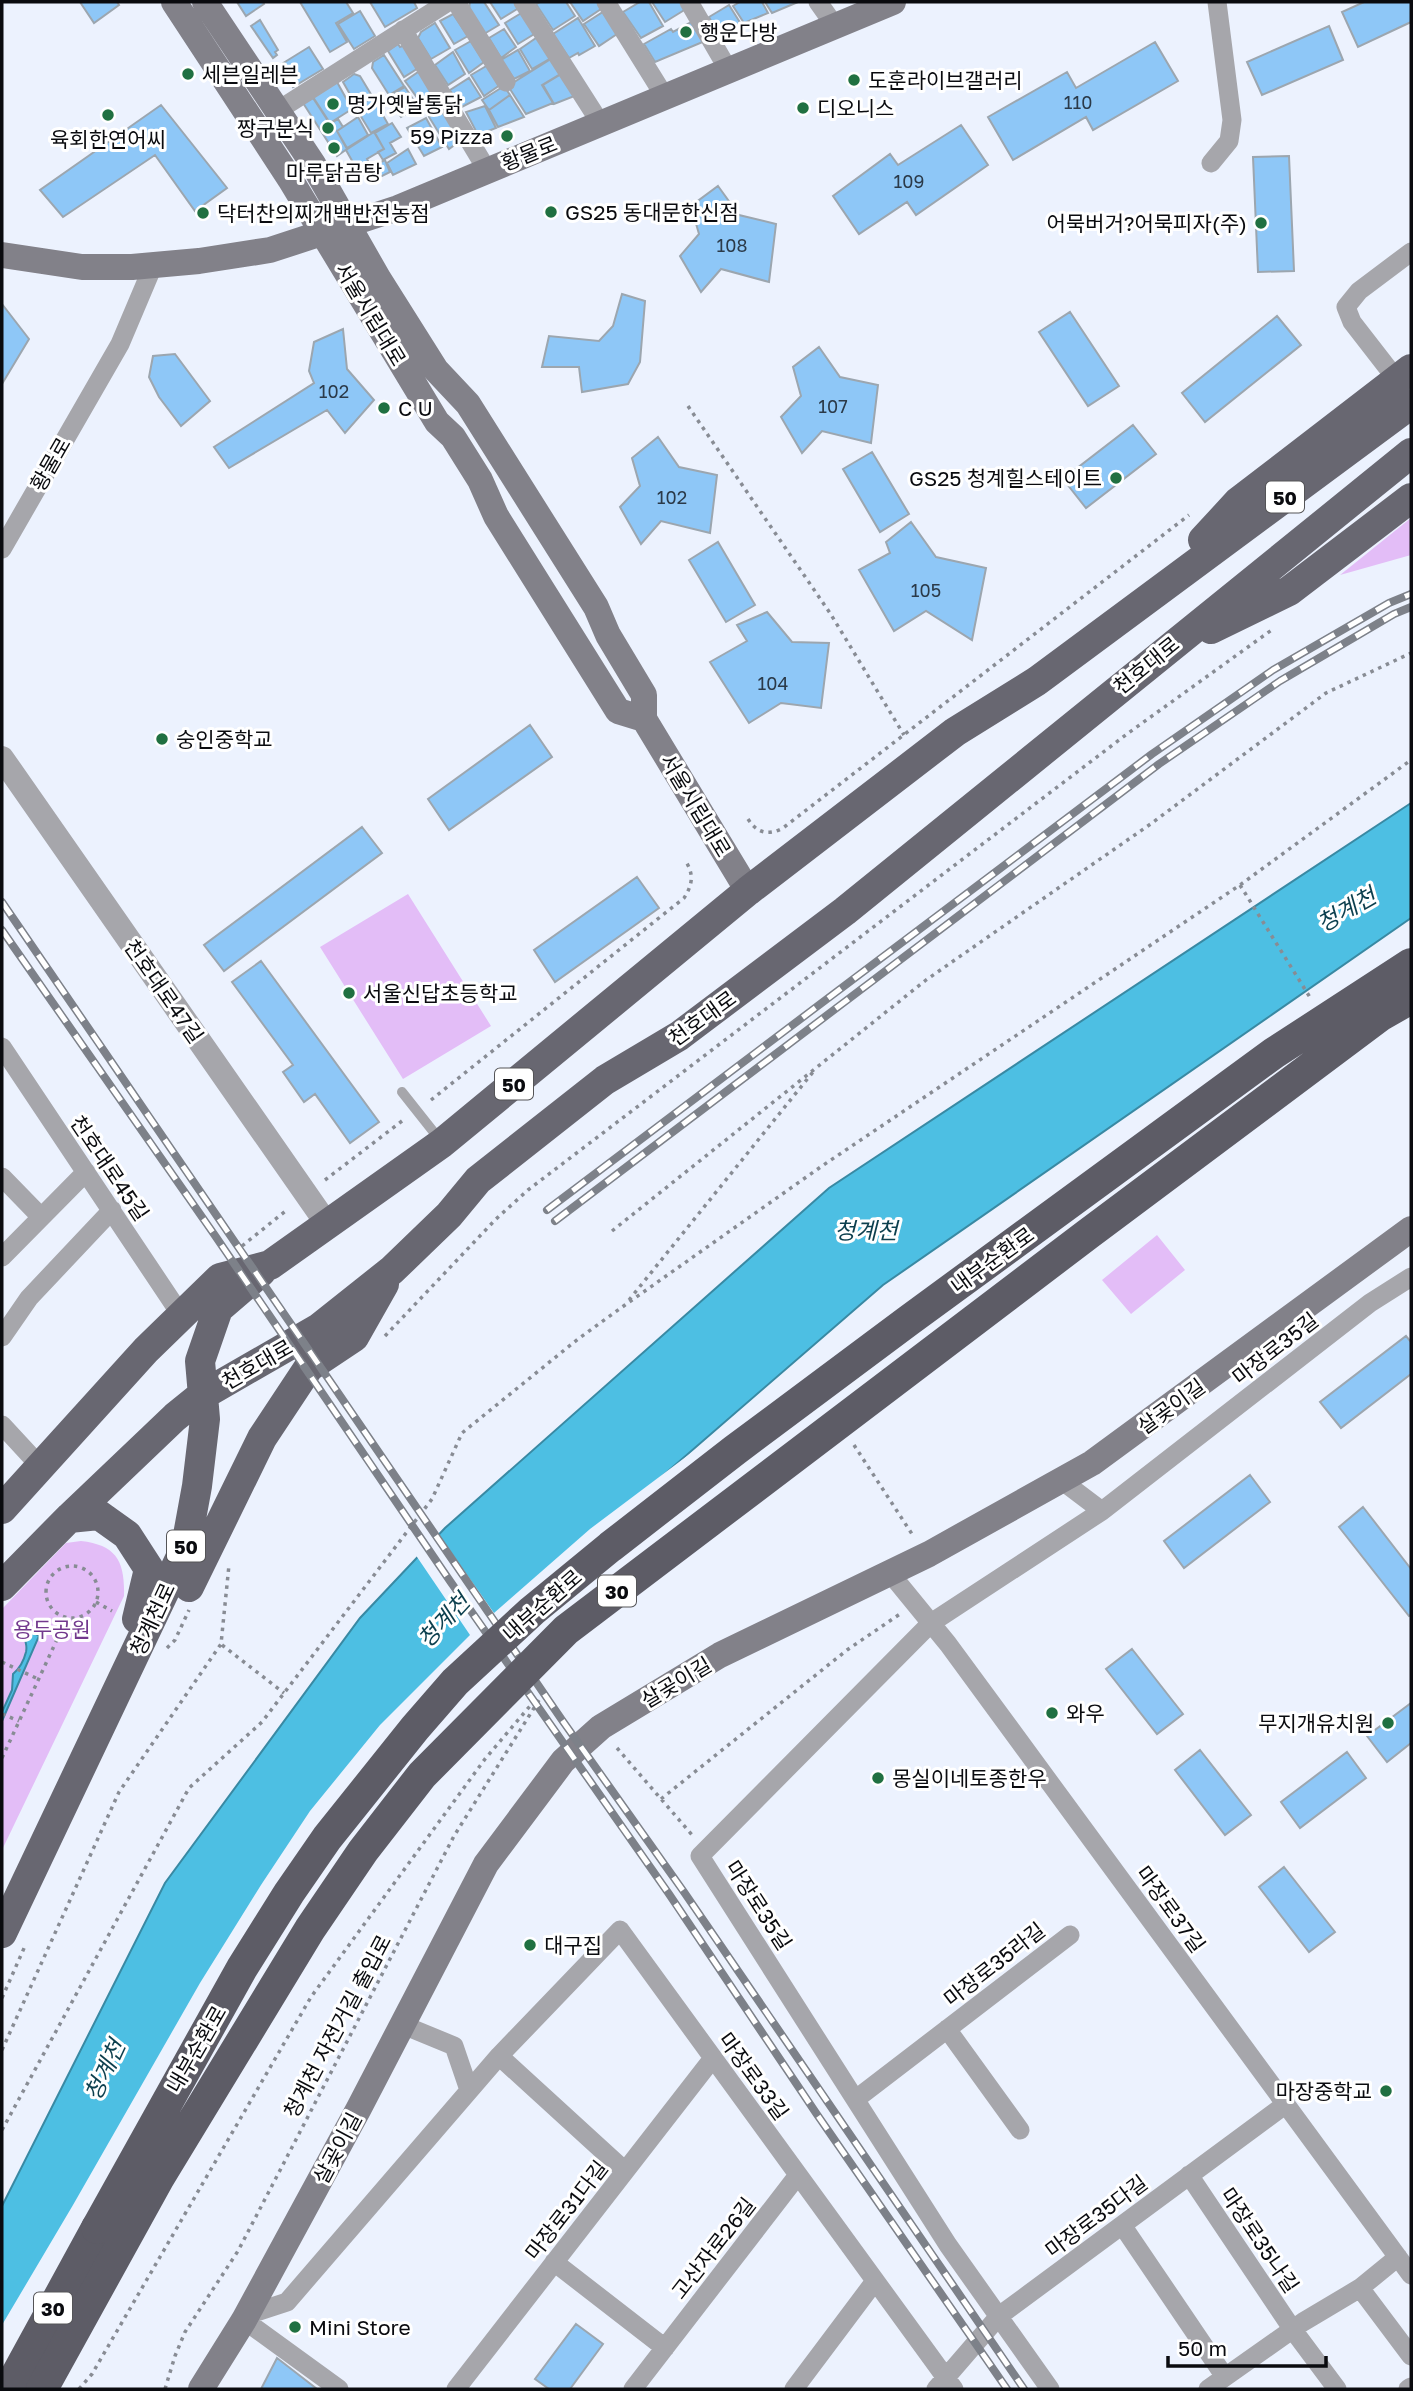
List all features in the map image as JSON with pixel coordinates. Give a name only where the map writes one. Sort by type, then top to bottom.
[{"type":"highway","name":"내부순환로","points":[[9,2389],[159,2115],[269,1925],[327,1838],[455,1682],[532,1611],[610,1547],[800,1402],[1274,1053],[1411,964]]},
{"type":"highway","name":"내부순환로","points":[[42,2389],[158,2179],[310,1929],[363,1850],[422,1775],[566,1630],[1207,1144],[1381,1015],[1411,998]]},
{"type":"main road","name":"서울시립대로","points":[[174,2],[290,179],[437,422],[453,437],[496,516],[618,711],[643,719]]},
{"type":"main road","name":"서울시립대로","points":[[205,2],[313,164],[436,370],[468,404],[596,607],[608,635],[645,695],[643,719],[748,891]]},
{"type":"main road","name":"황물로","points":[[2,255],[82,267],[153,266],[270,250],[398,208],[893,2]]},
{"type":"main road","name":"50","points":[[270,1265],[442,1143],[748,891],[955,732],[1037,681],[1158,590],[1406,384]]},
{"type":"main road","name":"천호대로","points":[[2,1586],[69,1518],[175,1417],[201,1396],[319,1328],[393,1270],[449,1215],[478,1180],[605,1080],[679,1036],[845,911],[1411,453]]},
{"type":"main road","points":[[1160,654],[1289,591],[1411,498]]},
{"type":"main road","name":"살곶이길","points":[[201,2389],[245,2318],[403,2025],[486,1864],[563,1761],[601,1727],[720,1656],[929,1554],[1092,1463],[1411,1229]]},
{"type":"main road","points":[[2,1509],[39,1465],[181,1315],[220,1278],[270,1265]]},
{"type":"main road","name":"청계천로","points":[[2,1933],[186,1546],[205,1419],[200,1361],[218,1309],[270,1265]]},
{"type":"main road","points":[[121,1684],[168,1631],[262,1438],[309,1367],[354,1337],[393,1270]]},
{"type":"main road","points":[[69,1518],[99,1515],[127,1535],[149,1569],[121,1684]]},
{"type":"street","points":[[277,111],[448,2]]},
{"type":"street","points":[[456,2],[506,82]]},
{"type":"street","points":[[523,2],[601,124]]},
{"type":"street","points":[[606,2],[665,97]]},
{"type":"street","points":[[689,2],[729,71]]},
{"type":"street","points":[[818,2],[835,26]]},
{"type":"street","points":[[1211,163],[1229,141],[1232,120],[1217,2]]},
{"type":"street","points":[[403,30],[487,170]]},
{"type":"street","points":[[1406,384],[1352,323],[1346,307],[1359,291],[1411,252]]},
{"type":"street","name":"황물로","points":[[2,550],[120,344],[153,266]]},
{"type":"street","name":"천호대로47길","points":[[2,758],[327,1224]]},
{"type":"street","name":"천호대로45길","points":[[2,1047],[181,1315]]},
{"type":"street","points":[[2,1257],[86,1172]]},
{"type":"street","points":[[2,1177],[41,1217]]},
{"type":"street","points":[[2,1337],[29,1298],[112,1210]]},
{"type":"street","name":"마장로35길","points":[[1050,2389],[948,2245],[700,1856],[931,1623],[1102,1511],[1370,1303],[1411,1277]]},
{"type":"street","points":[[2,1407],[5,1428],[39,1465]]},
{"type":"street","points":[[1061,1480],[1102,1511]]},
{"type":"street","name":"마장로37길","points":[[890,1573],[931,1623],[1411,2275]]},
{"type":"street","name":"마장로33길","points":[[245,2318],[287,2302],[499,2056],[620,1930],[875,2281],[945,2385]]},
{"type":"street","name":"마장로35라길","points":[[856,2099],[1070,1935]]},
{"type":"street","points":[[403,2025],[454,2046],[469,2090]]},
{"type":"street","name":"마장로35라길","points":[[947,2029],[1020,2130]]},
{"type":"street","points":[[499,2056],[625,2171]]},
{"type":"street","name":"마장로31다길","points":[[456,2389],[713,2058]]},
{"type":"street","name":"마장로35다길","points":[[945,2385],[999,2316],[1286,2104]]},
{"type":"street","name":"고산자로26길","points":[[633,2389],[798,2175]]},
{"type":"street","name":"마장로35나길","points":[[1189,2175],[1293,2330],[1337,2389]]},
{"type":"street","points":[[1122,2225],[1225,2377]]},
{"type":"street","points":[[1209,2389],[1293,2330],[1360,2288],[1398,2257]]},
{"type":"street","points":[[554,2263],[665,2348]]},
{"type":"street","points":[[794,2389],[875,2281]]},
{"type":"street","points":[[1360,2288],[1411,2356]]},
{"type":"street","points":[[245,2318],[339,2389]]},
{"type":"lane","points":[[402,1092],[442,1143]]},
{"type":"path","points":[[688,406],[830,614],[904,735]]},
{"type":"path","points":[[748,819],[754,828],[775,832],[1197,509]]},
{"type":"path","points":[[427,1294],[496,1219],[528,1190],[1127,734],[1274,628]]},
{"type":"path","points":[[612,1231],[926,980],[1152,823],[1326,693],[1411,653]]},
{"type":"path","points":[[2,2130],[189,1788],[262,1722],[432,1499],[462,1433],[625,1305],[821,1166],[1240,885],[1411,760]]},
{"type":"path","points":[[431,1100],[675,906],[691,888],[691,870],[685,860]]},
{"type":"path","points":[[1240,885],[1311,1000]]},
{"type":"path","points":[[625,1305],[819,1065]]},
{"type":"path","points":[[852,1443],[912,1534]]},
{"type":"path","points":[[2,2050],[119,1792],[221,1644],[229,1564]]},
{"type":"path","points":[[79,1567],[93,1577],[97,1585],[96,1602],[84,1615],[67,1618],[53,1610],[46,1596],[48,1580],[61,1568],[79,1567]]},
{"type":"path","points":[[96,1602],[116,1612]]},
{"type":"path","points":[[661,1800],[847,1650],[901,1613]]},
{"type":"path","points":[[2,1758],[67,1618]]},
{"type":"path","points":[[221,1644],[284,1693]]},
{"type":"path","points":[[2,1662],[38,1679]]},
{"type":"path","points":[[492,1741],[549,1684]]},
{"type":"path","points":[[79,2389],[92,2374],[311,1997],[485,1759],[549,1684]]},
{"type":"path","name":"청계천 자전거길 출입로","points":[[165,2389],[185,2332],[238,2251],[454,1836],[549,1684]]},
{"type":"path","points":[[2,1714],[19,1721]]},
{"type":"path","points":[[617,1748],[705,1851]]},
{"type":"green space","points":[[1411,518],[1411,555],[1340,575]]},
{"type":"green space","points":[[408,894],[491,1026],[403,1079],[320,947]]},
{"type":"green space","points":[[1157,1235],[1185,1270],[1131,1314],[1102,1280]]},
{"type":"green space","name":"용두공원","points":[[81,1541],[103,1546],[116,1557],[123,1574],[124,1596],[2,1850],[2,1609],[66,1543]]},
{"type":"water","name":"청계천","points":[[1411,803],[1411,918],[883,1285],[473,1640],[250,1908],[2,2367],[2,2206],[165,1883],[360,1618],[445,1528],[829,1188]]},
{"type":"water","points":[[31,1631],[39,1636],[2,1721],[2,1712],[12,1690],[13,1674],[26,1652],[26,1633]]},
{"type":"pier","points":[[711,1438],[475,1642],[253,1910],[2,2370],[2,2325],[200,1983],[261,1885],[310,1811],[380,1725],[470,1635],[415,1554],[437,1532],[494,1613],[590,1529]]},
{"type":"building","points":[[80,2],[117,2],[119,5],[94,23]]},
{"type":"building","points":[[237,2],[263,2],[264,4],[246,16]]},
{"type":"building","points":[[300,2],[346,2],[353,13],[336,23],[347,42],[330,52]]},
{"type":"building","points":[[370,2],[414,2],[417,8],[385,27]]},
{"type":"building","points":[[470,2],[484,2],[499,25],[484,34],[469,9]]},
{"type":"building","points":[[490,2],[519,2],[522,6],[501,19]]},
{"type":"building","points":[[566,2],[575,16],[553,30],[536,4]]},
{"type":"building","points":[[570,2],[601,2],[604,7],[583,21]]},
{"type":"building","points":[[640,2],[649,2],[663,26],[641,38],[623,12]]},
{"type":"building","points":[[652,2],[682,2],[686,9],[665,22]]},
{"type":"building","points":[[740,2],[762,2],[768,13],[744,23],[733,6]]},
{"type":"building","points":[[765,2],[798,2],[772,13]]},
{"type":"building","points":[[1364,2],[1411,2],[1411,22],[1358,47],[1342,12]]},
{"type":"building","points":[[729,5],[741,24],[718,34],[709,17]]},
{"type":"building","points":[[606,10],[620,32],[599,46],[584,24]]},
{"type":"building","points":[[360,11],[375,36],[354,49],[338,24]]},
{"type":"building","points":[[523,12],[536,33],[518,44],[505,23]]},
{"type":"building","points":[[453,14],[468,36],[454,44],[440,21]]},
{"type":"building","points":[[578,18],[595,46],[569,58],[553,34]]},
{"type":"building","points":[[260,20],[278,50],[273,58],[251,26]]},
{"type":"building","points":[[693,21],[705,41],[655,62],[644,44],[671,29],[673,32]]},
{"type":"building","points":[[435,23],[450,48],[431,59],[418,38],[421,32]]},
{"type":"building","points":[[1329,26],[1343,60],[1262,95],[1247,62]]},
{"type":"building","points":[[504,29],[516,47],[501,58],[489,38]]},
{"type":"building","points":[[539,36],[551,58],[532,69],[520,49]]},
{"type":"building","points":[[471,41],[484,62],[469,73],[455,50]]},
{"type":"building","points":[[1155,42],[1178,81],[1093,130],[1086,117],[1013,160],[988,117],[1067,72],[1076,88]]},
{"type":"building","points":[[398,44],[400,47],[405,45],[420,67],[404,77],[388,51]]},
{"type":"building","points":[[309,47],[323,69],[293,87],[280,65]]},
{"type":"building","points":[[518,50],[530,71],[514,79],[501,60]]},
{"type":"building","points":[[453,52],[465,74],[448,85],[435,65]]},
{"type":"building","points":[[384,55],[404,86],[389,95],[372,68],[373,62]]},
{"type":"building","points":[[554,57],[562,73],[542,85],[553,103],[526,114],[508,86]]},
{"type":"building","points":[[488,65],[500,85],[484,96],[471,75]]},
{"type":"building","points":[[421,70],[434,94],[421,103],[405,81]]},
{"type":"building","points":[[563,73],[577,95],[554,104],[543,85]]},
{"type":"building","points":[[354,74],[360,76],[372,96],[356,105],[343,82]]},
{"type":"building","points":[[469,78],[481,97],[460,108],[450,90]]},
{"type":"building","points":[[337,82],[352,109],[330,123],[313,97]]},
{"type":"building","points":[[504,86],[510,95],[489,110],[482,100]]},
{"type":"building","points":[[405,87],[418,107],[401,117],[388,96]]},
{"type":"building","points":[[510,95],[524,117],[498,127],[489,110]]},
{"type":"building","points":[[313,98],[330,124],[338,119],[343,127],[337,131],[347,149],[337,156],[303,103]]},
{"type":"building","points":[[373,98],[388,124],[371,133],[357,110],[365,106],[364,102]]},
{"type":"building","points":[[441,102],[464,138],[449,149],[429,117],[431,115],[428,110]]},
{"type":"building","points":[[161,105],[227,188],[195,211],[155,155],[63,217],[40,190]]},
{"type":"building","points":[[485,106],[496,128],[478,135],[466,112]]},
{"type":"building","points":[[358,117],[368,135],[347,148],[337,131]]},
{"type":"building","points":[[426,118],[442,147],[424,156],[407,128]]},
{"type":"building","points":[[392,123],[401,137],[390,143],[396,153],[383,160],[378,152],[384,149],[375,133]]},
{"type":"building","points":[[961,125],[988,165],[916,215],[907,202],[859,234],[833,196],[890,154],[898,165]]},
{"type":"building","points":[[374,132],[384,149],[367,159],[371,167],[385,160],[390,172],[380,177],[359,173],[346,150]]},
{"type":"building","points":[[408,149],[416,164],[393,175],[387,163]]},
{"type":"building","points":[[1289,156],[1294,271],[1258,272],[1253,157]]},
{"type":"building","points":[[718,186],[739,215],[776,224],[769,282],[721,269],[701,292],[680,256],[699,234],[691,206]]},
{"type":"building","points":[[622,294],[645,301],[640,362],[628,384],[582,392],[579,367],[542,367],[549,336],[599,341],[613,326]]},
{"type":"building","points":[[2,304],[29,339],[2,384]]},
{"type":"building","points":[[1070,312],[1119,386],[1088,406],[1039,332]]},
{"type":"building","points":[[1277,316],[1301,345],[1205,422],[1182,393]]},
{"type":"building","points":[[343,329],[347,369],[374,400],[345,433],[327,410],[229,468],[214,447],[314,383],[309,371],[314,342]]},
{"type":"building","points":[[819,347],[840,377],[878,385],[871,443],[822,431],[802,453],[781,417],[801,396],[793,367]]},
{"type":"building","points":[[175,354],[210,401],[181,426],[159,397],[149,377],[153,356]]},
{"type":"building","points":[[1133,425],[1156,454],[1086,508],[1063,479]]},
{"type":"building","points":[[658,437],[679,467],[717,475],[710,533],[661,521],[641,544],[620,507],[640,486],[632,458]]},
{"type":"building","points":[[872,452],[909,514],[880,532],[843,469]]},
{"type":"building","points":[[911,522],[936,557],[986,568],[972,640],[926,611],[894,631],[859,570],[890,553],[886,542]]},
{"type":"building","points":[[718,542],[755,605],[726,622],[689,560]]},
{"type":"building","points":[[767,612],[792,642],[829,643],[821,708],[781,703],[749,723],[710,662],[747,641],[737,625]]},
{"type":"building","points":[[530,725],[552,757],[449,830],[428,799]]},
{"type":"building","points":[[362,827],[382,853],[224,971],[204,945]]},
{"type":"building","points":[[637,877],[659,908],[555,982],[534,950]]},
{"type":"building","points":[[261,961],[379,1122],[350,1143],[315,1094],[304,1102],[283,1072],[293,1065],[232,982]]},
{"type":"building","points":[[1406,1336],[1411,1342],[1411,1374],[1341,1428],[1320,1402]]},
{"type":"building","points":[[1250,1475],[1270,1502],[1184,1568],[1164,1541]]},
{"type":"building","points":[[1363,1507],[1411,1569],[1409,1616],[1339,1527]]},
{"type":"building","points":[[1132,1649],[1183,1714],[1157,1734],[1106,1669]]},
{"type":"building","points":[[1411,1703],[1411,1743],[1387,1762],[1367,1736]]},
{"type":"building","points":[[1200,1750],[1251,1815],[1225,1835],[1175,1770]]},
{"type":"building","points":[[1347,1752],[1366,1778],[1300,1828],[1281,1802]]},
{"type":"building","points":[[1284,1867],[1335,1932],[1309,1952],[1259,1887]]},
{"type":"building","points":[[576,2324],[603,2344],[570,2389],[549,2389],[535,2379]]},
{"type":"building","points":[[277,2358],[317,2389],[261,2389]]},
{"type":"railway","points":[[547,1210],[1152,754],[1273,670],[1389,603],[1411,594]]},
{"type":"railway","points":[[555,1221],[1159,764],[1280,681],[1394,614],[1411,607]]},
{"type":"railway","points":[[2,902],[1024,2389]]},
{"type":"railway","points":[[2,930],[669,1894],[1007,2389]]},
{"type":"place","name":"행운다방","points":[[686,32]]},
{"type":"place","name":"세븐일레븐","points":[[188,74]]},
{"type":"place","name":"도훈라이브갤러리","points":[[854,80]]},
{"type":"place","name":"명가옛날통닭","points":[[333,104]]},
{"type":"place","name":"디오니스","points":[[803,108]]},
{"type":"place","name":"육회한연어씨","points":[[108,115]]},
{"type":"place","name":"짱구분식","points":[[328,128]]},
{"type":"place","name":"59 Pizza","points":[[507,136]]},
{"type":"place","name":"마루닭곰탕","points":[[334,148]]},
{"type":"place","name":"GS25 동대문한신점","points":[[551,212]]},
{"type":"place","name":"닥터찬의찌개백반전농점","points":[[203,213]]},
{"type":"place","name":"어묵버거?어묵피자(주)","points":[[1261,223]]},
{"type":"place","name":"C U","points":[[384,408]]},
{"type":"place","name":"GS25 청계힐스테이트","points":[[1116,478]]},
{"type":"place","name":"숭인중학교","points":[[162,739]]},
{"type":"place","name":"서울신답초등학교","points":[[349,993]]},
{"type":"place","name":"와우","points":[[1052,1713]]},
{"type":"place","name":"무지개유치원","points":[[1388,1723]]},
{"type":"place","name":"몽실이네토종한우","points":[[878,1778]]},
{"type":"place","name":"대구집","points":[[530,1945]]},
{"type":"place","name":"마장중학교","points":[[1386,2091]]},
{"type":"place","name":"Mini Store","points":[[295,2327]]}]
